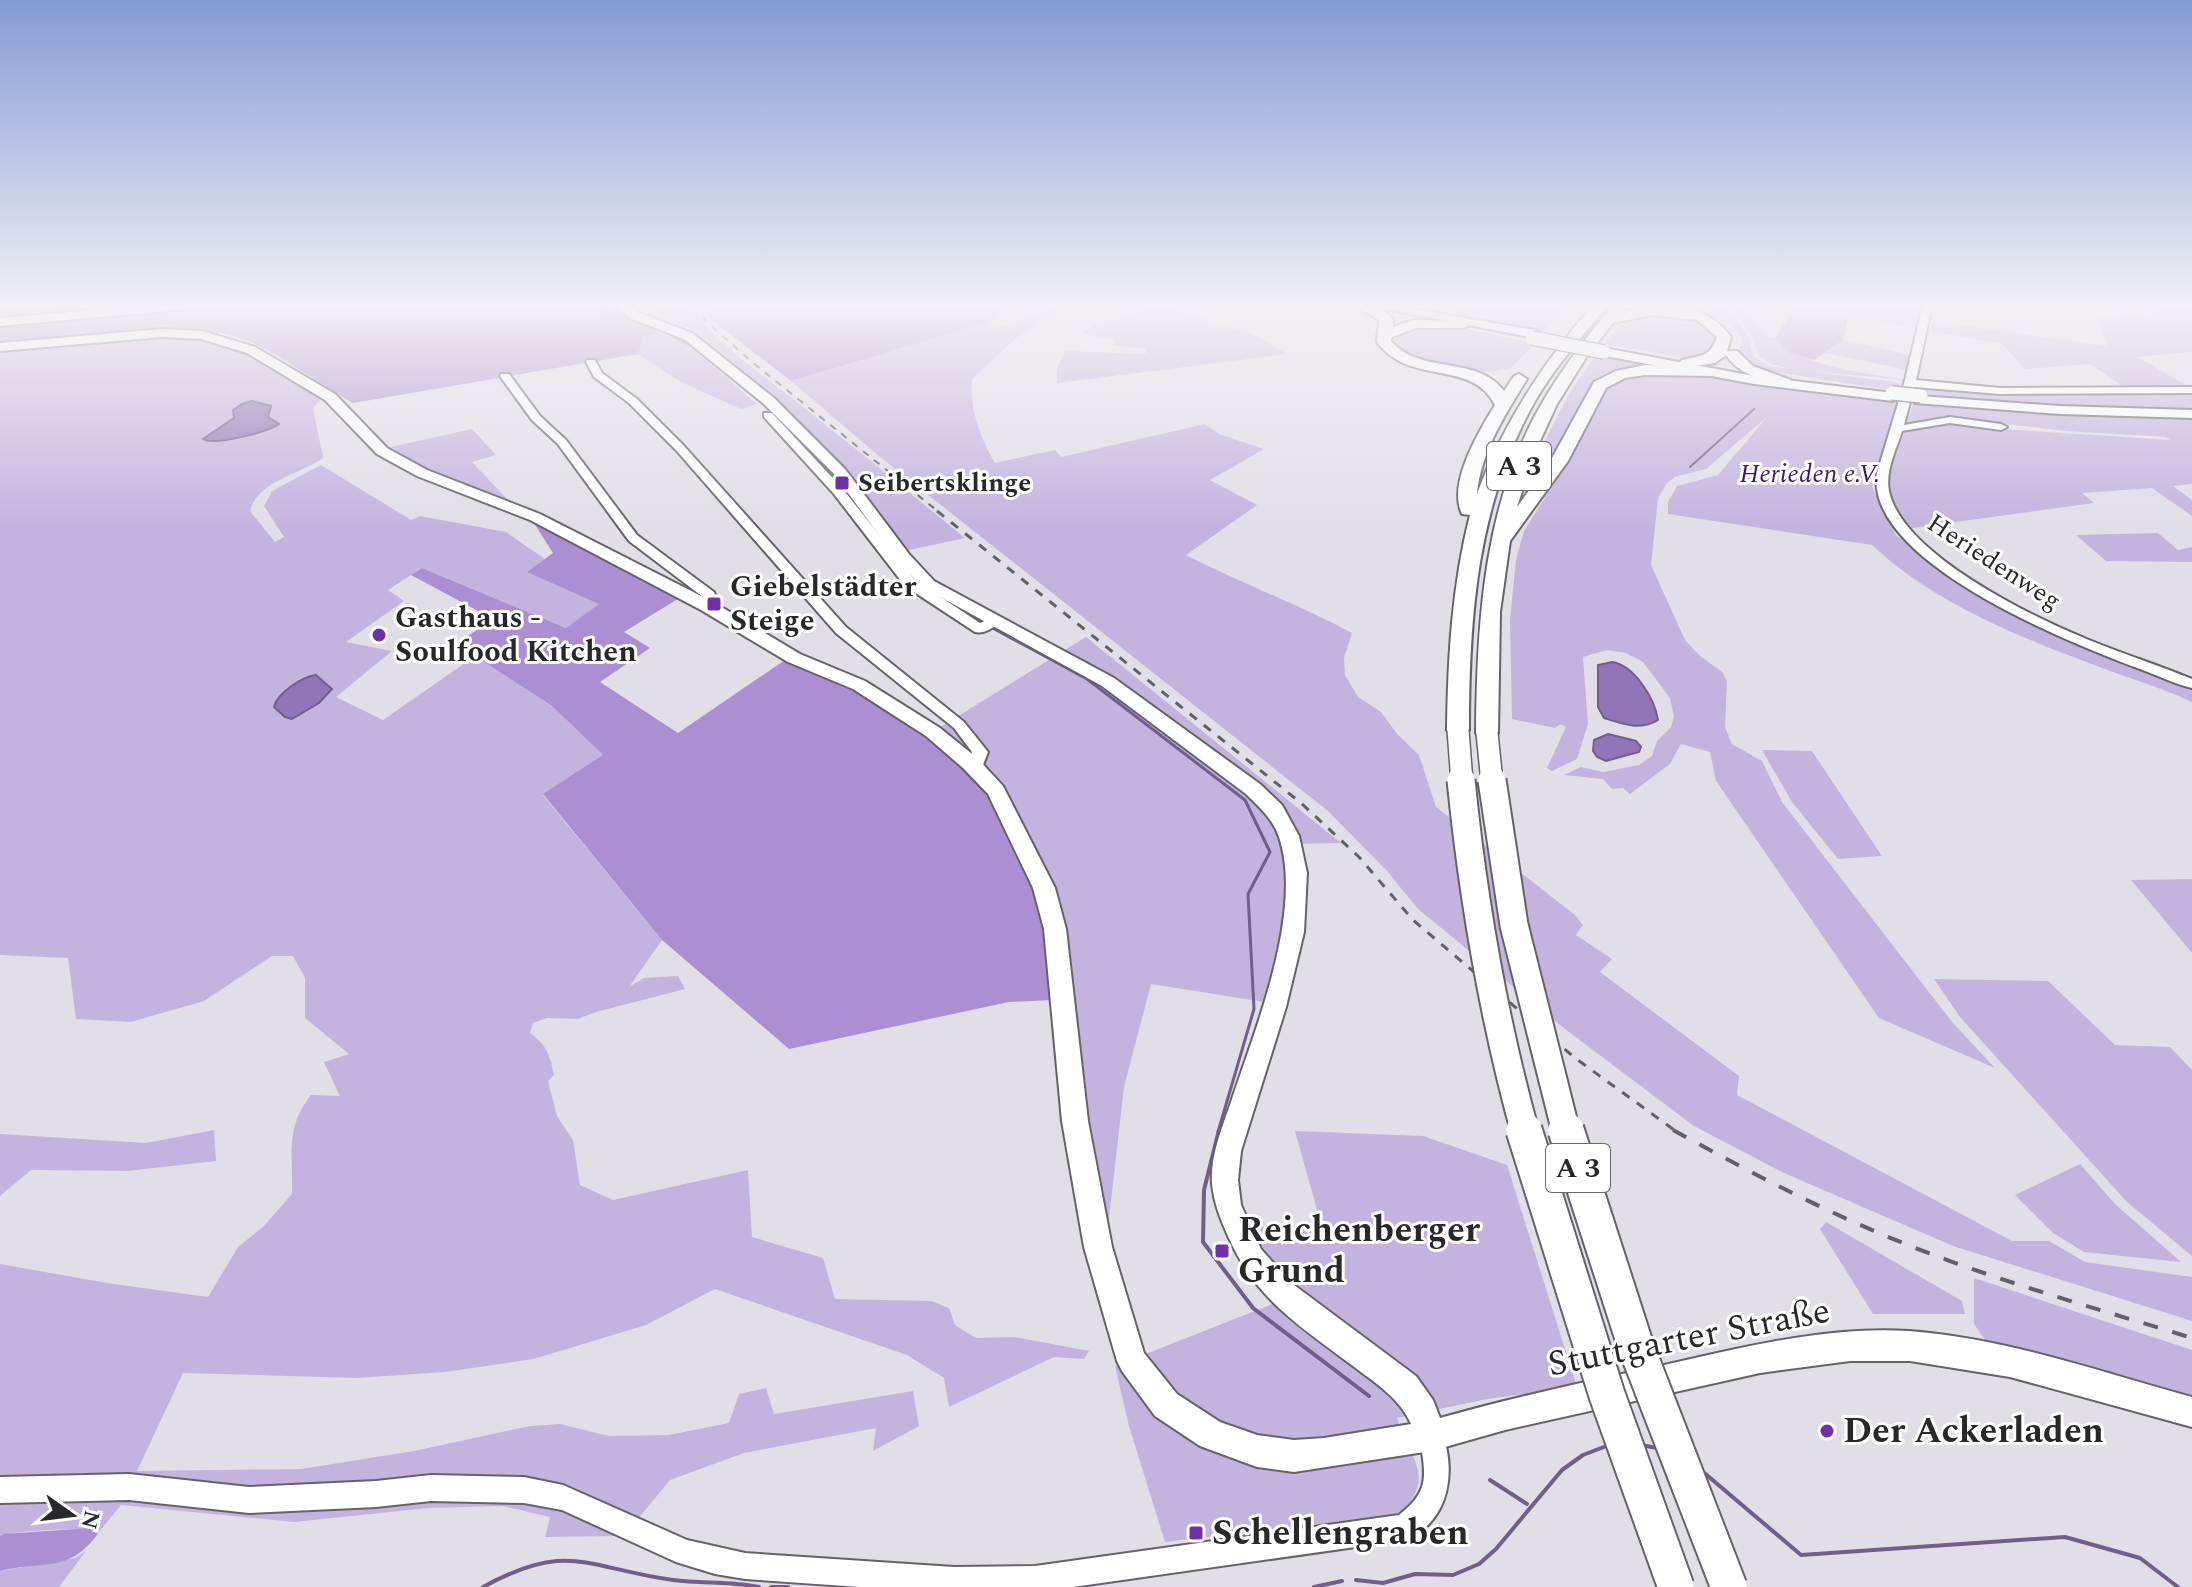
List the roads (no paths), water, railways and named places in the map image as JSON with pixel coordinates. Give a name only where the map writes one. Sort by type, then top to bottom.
[{"type":"highway","name":"A 3","points":[[1475,379],[1493,388],[1503,405]]},
{"type":"highway","name":"A 3","points":[[1472,540],[1467,504],[1472,466],[1517,379]]},
{"type":"highway","name":"A 3","points":[[1540,379],[1524,402],[1494,464],[1472,540],[1460,627],[1472,732],[1497,824],[1513,923],[1541,1044],[1635,1346],[1729,1587]]},
{"type":"highway","name":"A 3","points":[[1563,379],[1540,417],[1517,472],[1499,545],[1486,657],[1472,732],[1464,821],[1500,1028],[1526,1138],[1593,1354],[1676,1587]]},
{"type":"highway","points":[[1499,545],[1559,461],[1600,385],[1611,379]]},
{"type":"main road","points":[[300,379],[330,397],[382,451],[422,473],[535,517],[716,612],[794,658],[859,685],[892,704],[970,763]]},
{"type":"main road","points":[[742,379],[769,401],[928,584],[989,624],[1108,682],[1253,789],[1275,810],[1289,836],[1296,873],[1293,932],[1274,1007],[1228,1151],[1225,1180],[1228,1205],[1251,1258],[1280,1292],[1405,1387],[1422,1411],[1431,1436]]},
{"type":"main road","points":[[1780,379],[1893,395],[2044,409],[2192,413]]},
{"type":"main road","points":[[1808,379],[1893,395]]},
{"type":"main road","name":"Stuttgarter Straße","points":[[970,763],[996,791],[1044,888],[1055,929],[1075,1121],[1098,1247],[1132,1361],[1166,1405],[1211,1435],[1257,1451],[1294,1456],[1324,1454],[1431,1436],[1505,1415],[1748,1360],[1850,1346],[1910,1346],[2010,1362],[2192,1412]]},
{"type":"street","points":[[507,379],[536,418],[562,442],[633,538],[709,595],[716,612]]},
{"type":"street","points":[[603,379],[633,401],[680,448],[841,630],[959,725],[979,746],[980,757],[970,763]]},
{"type":"street","name":"Heriedenweg","points":[[1910,379],[1882,489],[1886,504],[1900,529],[1927,554],[2010,607],[2066,636],[2192,684]]},
{"type":"street","points":[[1909,383],[2000,391],[2192,390]]},
{"type":"street","points":[[768,415],[846,490]]},
{"type":"street","points":[[1897,429],[1950,420],[2001,427]]},
{"type":"street","points":[[0,1490],[129,1487],[249,1500],[431,1488],[524,1490],[563,1498],[685,1553],[715,1561],[953,1584],[1035,1579],[1202,1553],[1405,1527],[1429,1505],[1433,1493],[1436,1454],[1431,1436]]},
{"type":"waterway","points":[[732,379],[770,410]]},
{"type":"waterway","points":[[1690,467],[1754,409]]},
{"type":"waterway","points":[[803,443],[856,504]]},
{"type":"waterway","points":[[944,600],[983,622]]},
{"type":"waterway","points":[[989,626],[1087,679],[1245,800],[1270,852],[1248,894],[1254,1009],[1218,1132]]},
{"type":"waterway","points":[[1219,1130],[1204,1190],[1203,1242],[1253,1308],[1369,1396]]},
{"type":"waterway","points":[[1356,1580],[1383,1583],[1415,1574],[1453,1575],[1479,1564],[1496,1549],[1562,1470],[1583,1455],[1609,1445]]},
{"type":"waterway","points":[[1641,1445],[1657,1448]]},
{"type":"waterway","points":[[1702,1471],[1801,1555],[2065,1537],[2140,1558],[2178,1587]]},
{"type":"waterway","points":[[1490,1480],[1527,1504]]},
{"type":"waterway","points":[[483,1587],[537,1564],[558,1561],[578,1561],[673,1580],[759,1587]]},
{"type":"waterway","points":[[1314,1587],[1342,1581]]},
{"type":"waterway","points":[[771,1587],[788,1587]]},
{"type":"railway","points":[[773,379],[940,513]]},
{"type":"railway","points":[[937,511],[1301,803],[1359,857],[1413,920],[1575,1058],[1677,1132]]},
{"type":"railway","points":[[1673,1130],[1873,1231],[2010,1282],[2192,1338]]},
{"type":"place","name":"Seibertsklinge","points":[[842,483]]},
{"type":"place","name":"Giebelstädter Steige","points":[[714,604]]},
{"type":"place","name":"Gasthaus - Soulfood Kitchen","points":[[379,635]]},
{"type":"place","name":"Reichenberger Grund","points":[[1222,1251]]},
{"type":"place","name":"Der Ackerladen","points":[[1827,1431]]},
{"type":"place","name":"Schellengraben","points":[[1196,1533]]},
{"type":"park label","name":"Herieden e.V.","points":[[1810,474]]}]
